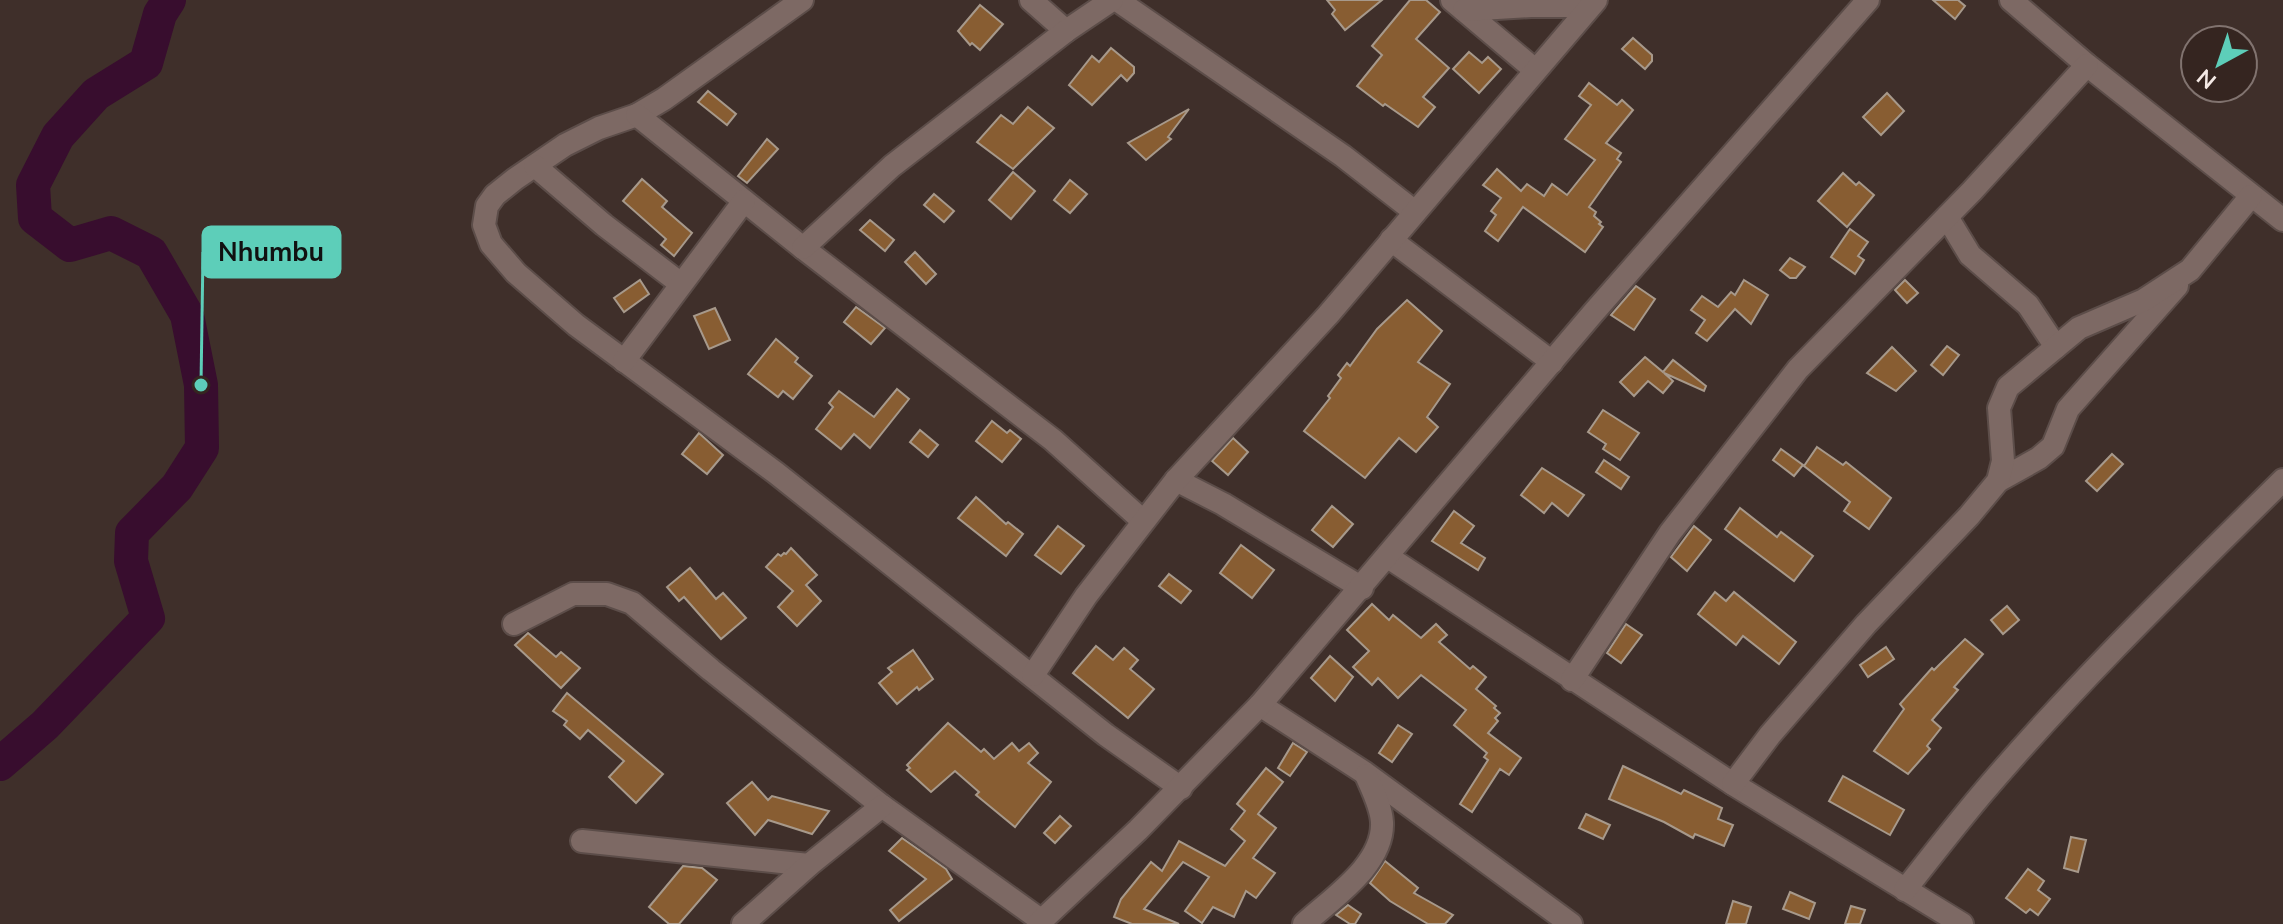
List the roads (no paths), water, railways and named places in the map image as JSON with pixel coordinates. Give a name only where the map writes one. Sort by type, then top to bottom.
[{"type":"street","points":[[802,0],[713,66],[637,115],[599,128],[565,145],[495,195],[487,206],[484,225],[491,244],[528,283],[576,325],[776,473],[1106,735],[1181,788]]},
{"type":"street","points":[[1031,0],[1066,31]]},
{"type":"street","points":[[803,248],[892,166],[1066,31],[1115,0],[1343,156],[1415,212]]},
{"type":"street","points":[[514,624],[573,594],[621,597],[882,806],[1040,922],[1181,788],[1260,705],[1552,362],[1868,0]]},
{"type":"street","points":[[2011,0],[2087,65],[2283,220]]},
{"type":"street","points":[[1458,5],[1593,3]]},
{"type":"street","points":[[1033,675],[1086,596],[1176,480],[1328,315],[1593,3]]},
{"type":"street","points":[[1458,5],[1535,70]]},
{"type":"street","points":[[1572,680],[1670,533],[1782,389],[2087,65]]},
{"type":"street","points":[[637,115],[803,248],[1053,440],[1143,521]]},
{"type":"street","points":[[535,166],[604,225],[681,284]]},
{"type":"street","points":[[1733,784],[1770,735],[1866,624],[1969,516],[1998,481],[2039,458],[2053,446],[2068,409],[2138,333],[2251,196]]},
{"type":"street","points":[[624,361],[744,201]]},
{"type":"street","points":[[1947,217],[1970,255],[2028,305],[2056,347]]},
{"type":"street","points":[[1391,240],[1552,362]]},
{"type":"street","points":[[1998,481],[2003,461],[1998,417],[2000,401],[2008,387],[2079,328],[2144,300],[2190,270]]},
{"type":"street","points":[[1176,480],[1223,504],[1362,588]]},
{"type":"street","points":[[1905,890],[1980,796],[2030,740],[2174,587],[2283,480]]},
{"type":"street","points":[[1388,557],[1733,784],[1962,924]]},
{"type":"street","points":[[1260,705],[1365,773],[1571,924]]},
{"type":"street","points":[[1304,924],[1357,876],[1376,850],[1382,824],[1379,807],[1365,773]]},
{"type":"street","points":[[743,924],[882,806]]},
{"type":"street","points":[[582,841],[809,865]]},
{"type":"waterway","points":[[0,764],[45,725],[148,618],[131,561],[132,533],[177,487],[202,448],[201,385],[187,315],[151,253],[111,233],[70,245],[35,218],[33,185],[58,136],[96,94],[146,63],[160,14],[169,0]]},
{"type":"place","name":"Nhumbu","points":[[201,385]]}]
